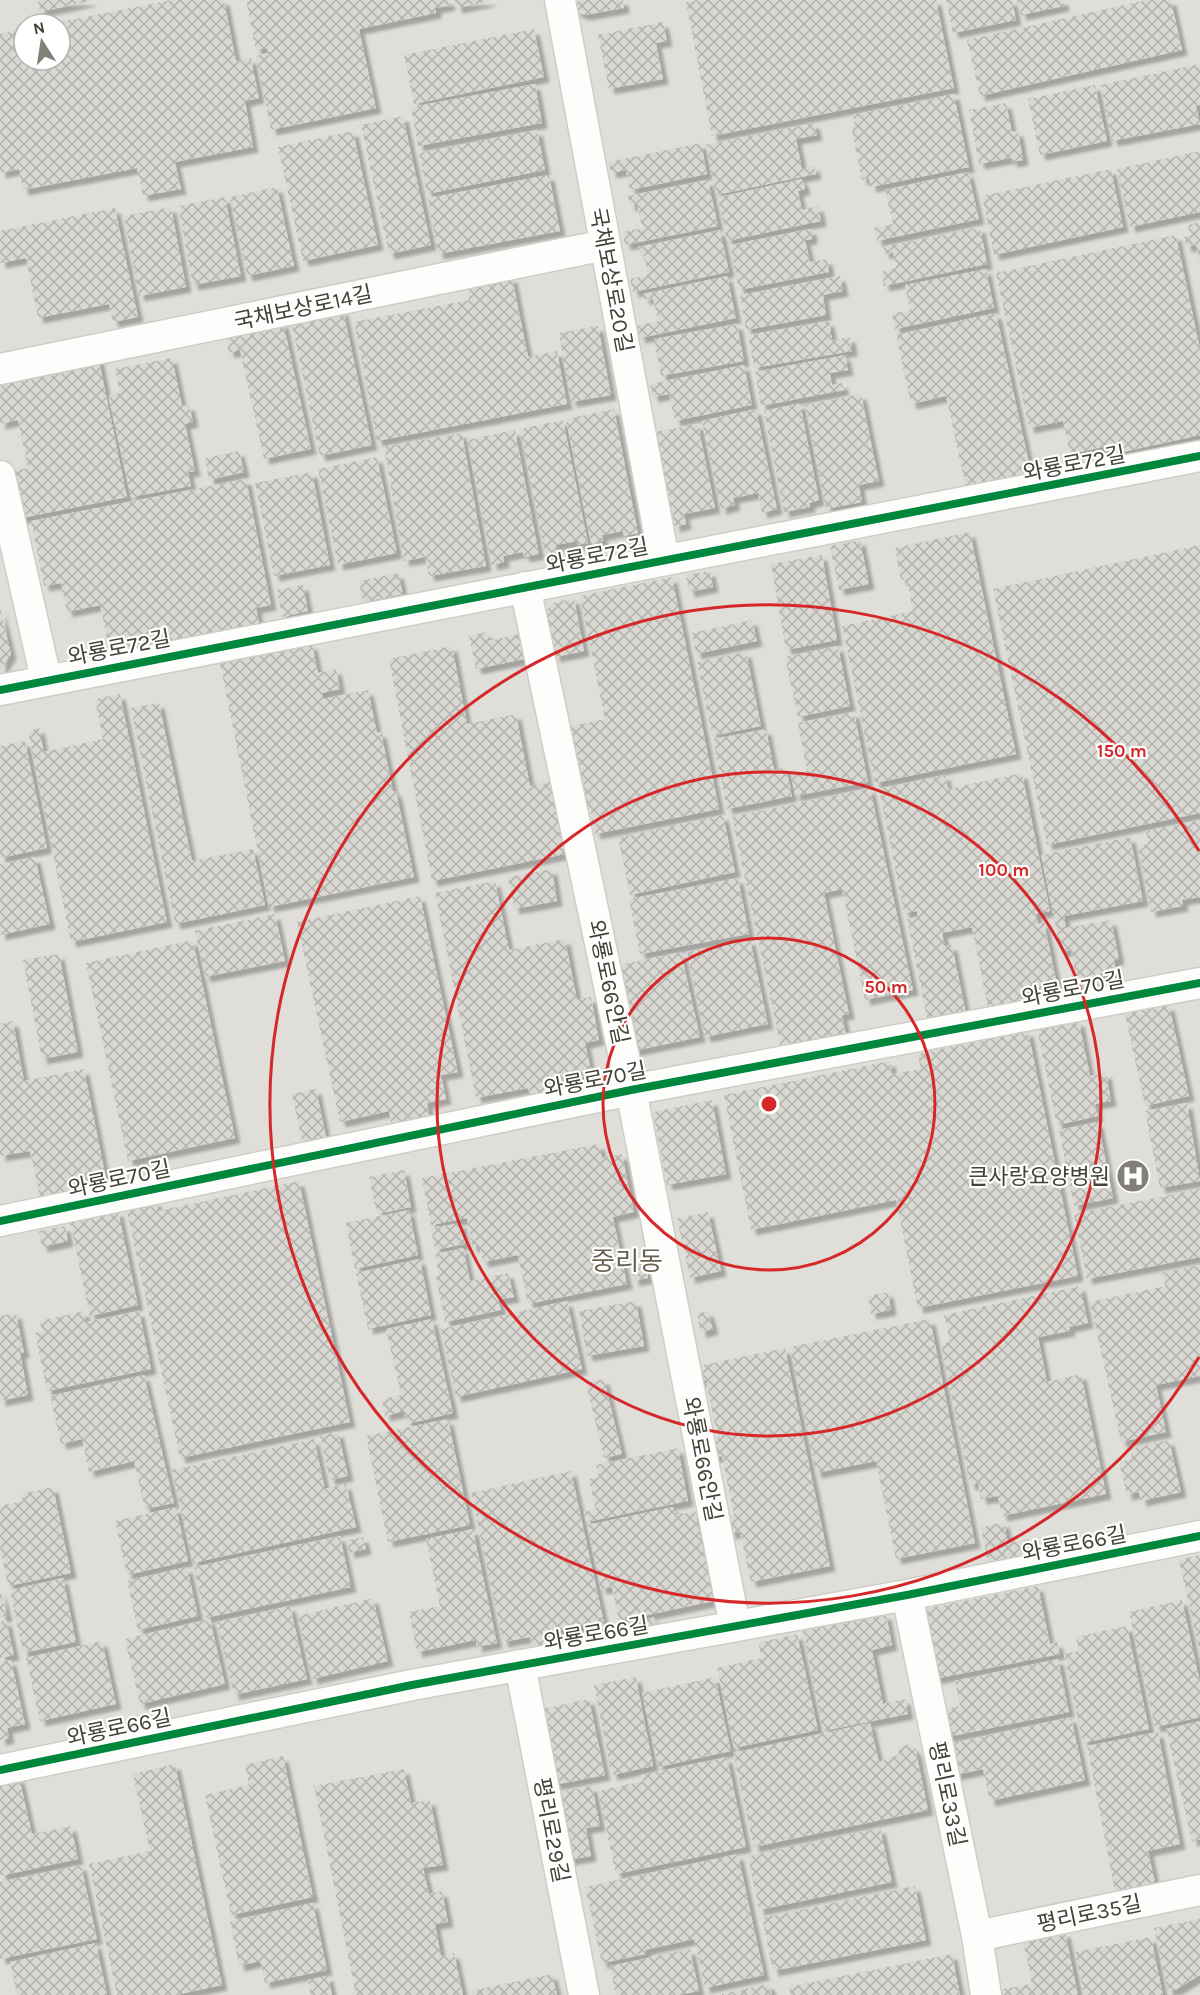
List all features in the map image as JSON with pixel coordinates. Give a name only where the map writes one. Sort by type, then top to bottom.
[{"type":"street","name":"국채보상로20길","points":[[560,0],[664,560]]},
{"type":"street","name":"국채보상로14길","points":[[0,369],[605,245]]},
{"type":"street","name":"와룡로72길","points":[[0,690],[1200,456]]},
{"type":"street","points":[[0,476],[46,680]]},
{"type":"street","name":"와룡로66안길","points":[[525,587],[631,1090],[735,1626]]},
{"type":"street","name":"와룡로70길","points":[[0,1221],[631,1090],[1200,983]]},
{"type":"street","name":"와룡로66길","points":[[0,1770],[412,1685],[906,1594],[1200,1536]]},
{"type":"street","name":"평리로33길","points":[[906,1594],[977,1935],[986,1995]]},
{"type":"street","name":"평리로29길","points":[[520,1665],[584,1995]]},
{"type":"street","name":"평리로35길","points":[[977,1935],[1200,1890]]},
{"type":"shaded area","points":[[0,0],[1200,0],[1200,1995],[0,1995]]},
{"type":"building","points":[[38,0],[90,0],[90,1],[40,12]]},
{"type":"building","points":[[172,0],[224,0],[236,61],[251,58],[259,98],[245,101],[253,147],[175,162],[181,189],[143,196],[137,168],[23,190],[19,169],[0,173],[0,34],[12,32],[12,72],[72,72],[72,20]]},
{"type":"building","points":[[246,0],[449,0],[450,5],[436,8],[436,13],[359,29],[376,108],[271,130],[256,56],[268,53],[267,48],[256,50]]},
{"type":"building","points":[[455,0],[490,0],[490,1],[457,8]]},
{"type":"building","points":[[580,0],[623,0],[624,8],[585,15],[576,12],[574,5]]},
{"type":"building","points":[[698,0],[936,0],[954,88],[712,136],[686,2]]},
{"type":"building","points":[[946,0],[1012,0],[1016,20],[953,33]]},
{"type":"building","points":[[1017,0],[1063,0],[1064,6],[1021,15]]},
{"type":"building","points":[[1147,0],[1171,0],[1182,50],[980,96],[967,40]]},
{"type":"building","points":[[663,22],[667,41],[656,43],[663,79],[609,89],[598,35]]},
{"type":"building","points":[[534,29],[544,77],[414,104],[404,55]]},
{"type":"building","points":[[1200,64],[1200,105],[1196,106],[1200,124],[1112,141],[1101,85]]},
{"type":"building","points":[[535,84],[542,123],[418,146],[411,107]]},
{"type":"building","points":[[1095,85],[1107,141],[1040,155],[1028,99]]},
{"type":"building","points":[[954,94],[969,167],[871,187],[869,178],[862,180],[851,126],[855,125],[853,115]]},
{"type":"building","points":[[1006,103],[1012,132],[1018,131],[1023,160],[1012,162],[1011,158],[979,164],[969,110]]},
{"type":"building","points":[[403,116],[431,245],[389,254],[361,125]]},
{"type":"building","points":[[814,123],[817,135],[796,139],[802,169],[814,166],[816,174],[716,195],[706,145]]},
{"type":"building","points":[[537,130],[545,170],[427,194],[419,153]]},
{"type":"building","points":[[353,131],[378,245],[303,261],[278,147]]},
{"type":"building","points":[[701,143],[707,174],[630,190],[626,170],[611,173],[609,162]]},
{"type":"building","points":[[1200,151],[1200,212],[1130,227],[1117,169]]},
{"type":"building","points":[[1111,169],[1123,227],[994,255],[982,196]]},
{"type":"building","points":[[968,172],[979,219],[877,241],[874,228],[893,224],[885,190]]},
{"type":"building","points":[[549,175],[560,231],[438,254],[428,198]]},
{"type":"building","points":[[802,179],[805,189],[798,191],[802,210],[818,206],[821,221],[727,241],[718,197]]},
{"type":"building","points":[[708,180],[718,226],[625,245],[623,232],[642,228],[637,204],[630,206],[628,196]]},
{"type":"building","points":[[277,187],[294,266],[247,276],[230,197]]},
{"type":"building","points":[[225,197],[241,276],[193,285],[178,206]]},
{"type":"building","points":[[171,207],[186,287],[139,296],[124,216]]},
{"type":"building","points":[[115,208],[138,317],[113,322],[109,304],[38,318],[26,258],[0,263],[0,231]]},
{"type":"building","points":[[1200,222],[1199,261],[1196,245],[1186,247],[1184,237],[1190,235],[1188,225]]},
{"type":"building","points":[[980,227],[987,264],[884,286],[881,272],[896,268],[893,252],[884,254],[883,247]]},
{"type":"building","points":[[811,229],[812,239],[805,240],[810,262],[827,259],[829,272],[739,290],[730,245]]},
{"type":"building","points":[[720,230],[729,272],[633,292],[630,279],[648,275],[644,254],[640,255],[638,247]]},
{"type":"building","points":[[1176,235],[1200,349],[1200,435],[1114,454],[1112,445],[1070,454],[1063,421],[1029,428],[996,273]]},
{"type":"building","points":[[986,269],[994,308],[895,329],[892,314],[910,310],[905,285]]},
{"type":"building","points":[[727,276],[736,318],[640,338],[637,326],[658,321],[653,298],[644,299],[643,294]]},
{"type":"building","points":[[840,276],[843,291],[823,295],[826,315],[746,330],[740,295]]},
{"type":"building","points":[[512,277],[528,357],[557,351],[567,404],[377,441],[354,322],[469,300],[466,285]]},
{"type":"building","points":[[343,310],[372,445],[320,456],[291,321]]},
{"type":"building","points":[[996,313],[1031,472],[966,487],[946,396],[911,404],[896,335]]},
{"type":"building","points":[[829,321],[832,340],[850,337],[852,351],[754,368],[748,335]]},
{"type":"building","points":[[283,322],[311,449],[264,459],[240,350],[229,353],[225,335]]},
{"type":"building","points":[[737,324],[744,361],[661,376],[654,339]]},
{"type":"building","points":[[598,326],[611,395],[571,402],[559,333]]},
{"type":"building","points":[[845,355],[848,370],[830,373],[832,385],[842,383],[844,390],[761,406],[755,372]]},
{"type":"building","points":[[98,356],[127,497],[17,519],[6,472],[28,468],[18,420],[0,424],[0,375]]},
{"type":"building","points":[[172,358],[182,406],[189,405],[193,422],[185,424],[195,471],[188,472],[191,486],[131,497],[108,395],[120,393],[115,369]]},
{"type":"building","points":[[744,365],[752,405],[675,421],[669,394],[653,397],[650,384]]},
{"type":"building","points":[[861,394],[879,481],[859,485],[862,502],[826,509],[805,405]]},
{"type":"building","points":[[800,403],[819,500],[809,503],[810,507],[784,512],[764,411]]},
{"type":"building","points":[[614,409],[638,533],[624,536],[623,531],[602,535],[603,541],[591,544],[566,419]]},
{"type":"building","points":[[756,409],[777,509],[762,513],[758,493],[733,498],[735,505],[721,509],[702,421]]},
{"type":"building","points":[[563,420],[588,543],[578,545],[577,541],[556,545],[557,552],[545,554],[520,429]]},
{"type":"building","points":[[698,424],[715,508],[684,514],[686,524],[675,527],[655,432]]},
{"type":"building","points":[[515,430],[539,554],[524,557],[523,552],[503,556],[504,562],[492,565],[467,440]]},
{"type":"building","points":[[462,433],[486,566],[429,576],[425,557],[404,561],[384,447]]},
{"type":"building","points":[[239,451],[244,472],[209,480],[205,458]]},
{"type":"building","points":[[377,457],[397,553],[338,565],[318,469]]},
{"type":"building","points":[[312,472],[330,565],[274,576],[255,483]]},
{"type":"building","points":[[246,479],[271,605],[256,608],[259,623],[110,652],[100,605],[67,612],[61,583],[44,586],[31,521]]},
{"type":"building","points":[[970,532],[1016,754],[875,783],[842,626],[913,611],[907,579],[901,580],[895,548]]},
{"type":"building","points":[[860,540],[869,584],[839,590],[830,546]]},
{"type":"building","points":[[1200,545],[1200,813],[1047,845],[993,589]]},
{"type":"building","points":[[822,555],[837,640],[786,650],[771,564]]},
{"type":"building","points":[[710,571],[713,587],[689,592],[686,575]]},
{"type":"building","points":[[398,573],[403,594],[363,602],[359,581]]},
{"type":"building","points":[[672,577],[719,809],[595,834],[588,799],[582,801],[567,727],[605,719],[580,596]]},
{"type":"building","points":[[303,585],[308,611],[282,617],[277,590]]},
{"type":"building","points":[[574,598],[584,651],[555,657],[545,612],[553,603]]},
{"type":"building","points":[[0,608],[11,654],[0,671]]},
{"type":"building","points":[[752,620],[757,641],[696,654],[692,633]]},
{"type":"building","points":[[486,632],[488,641],[524,633],[529,658],[476,669],[469,636]]},
{"type":"building","points":[[312,644],[318,673],[336,669],[340,689],[322,693],[323,699],[368,690],[377,733],[381,732],[393,791],[396,791],[414,877],[269,907],[220,663]]},
{"type":"building","points":[[452,646],[467,724],[516,714],[530,786],[551,782],[565,854],[432,881],[389,659]]},
{"type":"building","points":[[838,646],[850,706],[798,717],[785,657]]},
{"type":"building","points":[[746,652],[761,726],[712,736],[697,662]]},
{"type":"building","points":[[120,694],[167,922],[71,942],[28,731],[39,728],[44,752],[103,739],[95,699]]},
{"type":"building","points":[[159,703],[192,861],[253,849],[265,905],[175,924],[131,708]]},
{"type":"building","points":[[854,712],[868,782],[795,796],[791,774],[807,771],[798,723]]},
{"type":"building","points":[[766,729],[774,770],[786,767],[792,796],[727,809],[713,739]]},
{"type":"building","points":[[25,741],[47,848],[0,858],[0,746]]},
{"type":"building","points":[[1022,773],[1050,911],[1036,914],[1038,924],[1044,922],[1057,985],[1049,987],[1051,995],[988,1008],[972,927],[942,933],[945,946],[952,945],[966,1014],[928,1022],[907,919],[918,917],[917,911],[904,913],[879,789],[945,775],[948,789]]},
{"type":"building","points":[[870,788],[913,990],[865,1000],[842,889],[824,893],[849,1014],[842,1015],[846,1035],[782,1053],[732,817]]},
{"type":"building","points":[[723,815],[735,872],[630,895],[618,838]]},
{"type":"building","points":[[1200,820],[1200,897],[1182,900],[1183,906],[1151,912],[1138,846],[1148,844],[1146,831]]},
{"type":"building","points":[[1130,837],[1143,901],[1064,916],[1066,928],[1111,920],[1119,959],[1114,960],[1116,973],[1102,976],[1104,983],[1078,988],[1071,950],[1061,952],[1041,855]]},
{"type":"building","points":[[35,857],[50,924],[0,935],[0,864]]},
{"type":"building","points":[[552,869],[557,901],[514,909],[508,877]]},
{"type":"building","points":[[738,878],[749,934],[640,954],[629,899]]},
{"type":"building","points":[[495,881],[509,950],[565,939],[577,1000],[591,997],[599,1040],[585,1043],[592,1075],[558,1082],[562,1098],[531,1104],[528,1088],[476,1098],[435,893]]},
{"type":"building","points":[[420,896],[458,1072],[441,1075],[446,1099],[427,1103],[430,1118],[392,1126],[389,1111],[340,1122],[297,922]]},
{"type":"building","points":[[275,914],[285,961],[205,977],[195,931]]},
{"type":"building","points":[[750,939],[768,1024],[705,1037],[687,952]]},
{"type":"building","points":[[193,940],[235,1138],[128,1161],[86,963]]},
{"type":"building","points":[[681,952],[700,1037],[633,1051],[615,966]]},
{"type":"building","points":[[59,954],[78,1052],[42,1059],[23,960]]},
{"type":"building","points":[[1169,1005],[1189,1096],[1145,1106],[1125,1014]]},
{"type":"building","points":[[13,1021],[24,1081],[84,1069],[107,1184],[40,1198],[30,1151],[0,1156],[0,1024]]},
{"type":"building","points":[[1079,1021],[1090,1076],[1106,1073],[1111,1101],[1095,1104],[1098,1116],[1057,1125],[1037,1029]]},
{"type":"building","points":[[1028,1031],[1078,1276],[918,1308],[896,1200],[751,1230],[724,1095],[890,1061],[892,1074],[921,1069],[917,1054]]},
{"type":"building","points":[[316,1089],[326,1137],[302,1141],[292,1094]]},
{"type":"building","points":[[712,1100],[726,1174],[667,1185],[653,1112]]},
{"type":"building","points":[[1187,1103],[1200,1181],[1160,1188],[1145,1111]]},
{"type":"building","points":[[1098,1122],[1113,1198],[1074,1206],[1059,1130]]},
{"type":"building","points":[[599,1144],[602,1158],[622,1154],[634,1212],[613,1217],[627,1284],[528,1304],[518,1255],[483,1262],[479,1245],[472,1247],[467,1218],[431,1225],[422,1178]]},
{"type":"building","points":[[404,1170],[411,1207],[377,1214],[369,1177]]},
{"type":"building","points":[[299,1181],[350,1422],[180,1458],[126,1207],[156,1201],[158,1211]]},
{"type":"building","points":[[1200,1189],[1200,1257],[1087,1279],[1074,1214]]},
{"type":"building","points":[[409,1210],[418,1255],[355,1269],[346,1223]]},
{"type":"building","points":[[118,1211],[138,1305],[90,1316],[70,1222]]},
{"type":"building","points":[[708,1212],[721,1271],[690,1278],[677,1219]]},
{"type":"building","points":[[461,1223],[465,1244],[435,1250],[431,1228]]},
{"type":"building","points":[[65,1226],[68,1241],[42,1247],[39,1231]]},
{"type":"building","points":[[463,1248],[470,1281],[508,1273],[514,1297],[498,1300],[501,1310],[445,1322],[436,1277],[439,1276],[435,1254]]},
{"type":"building","points":[[644,1258],[648,1278],[634,1281],[630,1261]]},
{"type":"building","points":[[420,1259],[431,1315],[368,1329],[356,1273]]},
{"type":"building","points":[[1200,1265],[1200,1376],[1156,1385],[1166,1432],[1121,1442],[1090,1302],[1165,1286],[1162,1273]]},
{"type":"building","points":[[1080,1286],[1088,1323],[1069,1327],[1070,1331],[1038,1337],[1047,1382],[1081,1374],[1106,1494],[1002,1516],[998,1496],[981,1499],[978,1483],[970,1485],[941,1344],[950,1342],[944,1315]]},
{"type":"building","points":[[888,1292],[891,1310],[871,1314],[868,1296]]},
{"type":"building","points":[[567,1301],[582,1369],[456,1397],[441,1329]]},
{"type":"building","points":[[636,1301],[644,1346],[587,1356],[579,1311]]},
{"type":"building","points":[[84,1311],[86,1322],[139,1311],[151,1369],[47,1391],[35,1333],[42,1331],[40,1321]]},
{"type":"building","points":[[708,1311],[713,1329],[701,1333],[697,1314]]},
{"type":"building","points":[[16,1313],[24,1353],[20,1353],[28,1395],[0,1401],[0,1316]]},
{"type":"building","points":[[432,1319],[453,1413],[407,1424],[404,1411],[385,1416],[382,1399],[401,1395],[386,1329]]},
{"type":"building","points":[[930,1319],[975,1543],[896,1559],[876,1461],[816,1473],[790,1347]]},
{"type":"building","points":[[785,1348],[830,1566],[751,1582],[740,1532],[730,1534],[726,1517],[734,1515],[722,1456],[711,1458],[707,1442],[718,1440],[706,1380],[696,1382],[693,1367]]},
{"type":"building","points":[[144,1375],[174,1503],[145,1509],[134,1461],[89,1472],[82,1439],[61,1444],[50,1396]]},
{"type":"building","points":[[604,1379],[622,1454],[604,1458],[586,1383]]},
{"type":"building","points":[[448,1419],[470,1525],[388,1542],[366,1436]]},
{"type":"building","points":[[338,1432],[348,1476],[330,1480],[320,1436]]},
{"type":"building","points":[[314,1439],[325,1489],[346,1484],[356,1527],[193,1563],[172,1470]]},
{"type":"building","points":[[1169,1440],[1181,1492],[1141,1501],[1139,1492],[1127,1495],[1119,1462],[1132,1459],[1130,1449]]},
{"type":"building","points":[[678,1448],[688,1501],[586,1522],[584,1512],[596,1510],[589,1479],[599,1477],[596,1465]]},
{"type":"building","points":[[571,1471],[607,1637],[593,1641],[589,1624],[551,1632],[554,1647],[533,1651],[530,1637],[503,1642],[471,1493]]},
{"type":"building","points":[[53,1487],[71,1573],[8,1586],[0,1547],[0,1506],[23,1501],[21,1494]]},
{"type":"building","points":[[176,1507],[188,1561],[127,1575],[115,1521]]},
{"type":"building","points":[[673,1507],[675,1515],[695,1511],[714,1601],[619,1621],[612,1587],[601,1589],[587,1525]]},
{"type":"building","points":[[1004,1522],[1008,1543],[1029,1539],[1032,1554],[988,1563],[981,1527]]},
{"type":"building","points":[[473,1529],[497,1643],[477,1647],[476,1640],[417,1652],[409,1612],[440,1606],[426,1539]]},
{"type":"building","points":[[340,1536],[351,1587],[205,1618],[194,1567]]},
{"type":"building","points":[[363,1537],[366,1549],[349,1553],[347,1540]]},
{"type":"building","points":[[1200,1555],[1200,1648],[1199,1648],[1179,1560]]},
{"type":"building","points":[[187,1567],[198,1616],[138,1630],[127,1581]]},
{"type":"building","points":[[63,1578],[76,1642],[23,1653],[10,1590]]},
{"type":"building","points":[[1038,1586],[1050,1644],[1057,1642],[1060,1654],[934,1679],[920,1610]]},
{"type":"building","points":[[0,1589],[7,1616],[0,1617]]},
{"type":"building","points":[[373,1598],[388,1661],[312,1679],[298,1616]]},
{"type":"building","points":[[1182,1600],[1200,1682],[1200,1717],[1155,1727],[1129,1612]]},
{"type":"building","points":[[290,1606],[307,1679],[234,1695],[217,1622]]},
{"type":"building","points":[[886,1614],[892,1645],[872,1650],[883,1704],[905,1699],[908,1714],[823,1731],[803,1631]]},
{"type":"building","points":[[654,1617],[656,1628],[623,1635],[621,1624]]},
{"type":"building","points":[[210,1619],[225,1684],[140,1704],[125,1639]]},
{"type":"building","points":[[6,1620],[14,1655],[0,1658],[0,1622]]},
{"type":"building","points":[[1127,1626],[1149,1729],[1083,1743],[1064,1654],[1079,1651],[1076,1637]]},
{"type":"building","points":[[797,1634],[818,1730],[734,1748],[717,1668],[762,1658],[758,1643]]},
{"type":"building","points":[[102,1641],[116,1704],[40,1721],[26,1658]]},
{"type":"building","points":[[1058,1659],[1069,1712],[943,1738],[938,1710],[960,1706],[955,1681]]},
{"type":"building","points":[[11,1660],[25,1724],[7,1728],[9,1738],[0,1740],[0,1662]]},
{"type":"building","points":[[636,1677],[653,1766],[612,1775],[594,1685]]},
{"type":"building","points":[[715,1677],[731,1751],[658,1767],[642,1693]]},
{"type":"building","points":[[589,1699],[605,1775],[554,1785],[538,1710]]},
{"type":"building","points":[[1071,1717],[1085,1780],[990,1801],[983,1769],[951,1776],[944,1745]]},
{"type":"building","points":[[1200,1721],[1200,1839],[1192,1841],[1166,1729]]},
{"type":"building","points":[[870,1723],[879,1762],[898,1755],[900,1747],[910,1744],[916,1751],[928,1810],[754,1847],[733,1753]]},
{"type":"building","points":[[1158,1732],[1180,1844],[1148,1851],[1155,1883],[1115,1891],[1087,1746]]},
{"type":"building","points":[[283,1756],[313,1897],[231,1915],[205,1795],[249,1785],[245,1765]]},
{"type":"building","points":[[727,1757],[746,1847],[616,1874],[598,1791],[643,1781],[641,1775]]},
{"type":"building","points":[[175,1764],[222,1985],[176,1995],[117,1995],[89,1864],[150,1851],[133,1774]]},
{"type":"building","points":[[404,1769],[411,1803],[430,1800],[443,1865],[423,1868],[429,1894],[442,1891],[448,1922],[435,1924],[441,1956],[454,1953],[463,1995],[356,1995],[314,1786]]},
{"type":"building","points":[[19,1777],[32,1834],[71,1826],[78,1859],[0,1876],[0,1781]]},
{"type":"building","points":[[592,1786],[600,1826],[586,1828],[591,1856],[569,1860],[555,1793]]},
{"type":"building","points":[[880,1828],[892,1882],[759,1910],[748,1856]]},
{"type":"building","points":[[738,1854],[764,1975],[705,1988],[694,1939],[645,1950],[646,1954],[602,1963],[585,1887]]},
{"type":"building","points":[[81,1865],[97,1939],[0,1959],[0,1882]]},
{"type":"building","points":[[915,1886],[926,1940],[773,1971],[762,1918]]},
{"type":"building","points":[[313,1903],[327,1970],[265,1983],[260,1961],[239,1966],[230,1921]]},
{"type":"building","points":[[1200,1919],[1200,1975],[1177,1989],[1168,1991],[1154,1928]]},
{"type":"building","points":[[1065,1932],[1078,1995],[993,1995],[993,1991],[1032,1984],[1023,1940]]},
{"type":"building","points":[[1151,1937],[1163,1995],[1084,1995],[1075,1952]]},
{"type":"building","points":[[96,1943],[107,1995],[17,1995],[10,1962]]},
{"type":"building","points":[[690,1949],[699,1991],[678,1995],[616,1995],[610,1966]]},
{"type":"building","points":[[952,1954],[960,1995],[791,1995],[789,1987]]},
{"type":"building","points":[[552,1974],[557,1995],[472,1995],[471,1991]]},
{"type":"building","points":[[328,1976],[332,1995],[311,1995],[308,1980]]},
{"type":"building","points":[[769,1984],[772,1995],[722,1995],[722,1994]]},
{"type":"cycle path","points":[[0,690],[1200,456]]},
{"type":"cycle path","points":[[0,1221],[631,1090],[1200,983]]},
{"type":"cycle path","points":[[0,1770],[412,1685],[907,1595],[1200,1536]]},
{"type":"place","name":"큰사랑요양병원","points":[[1133,1176]]},
{"type":"district","name":"중리동","points":[[627,1261]]}]
